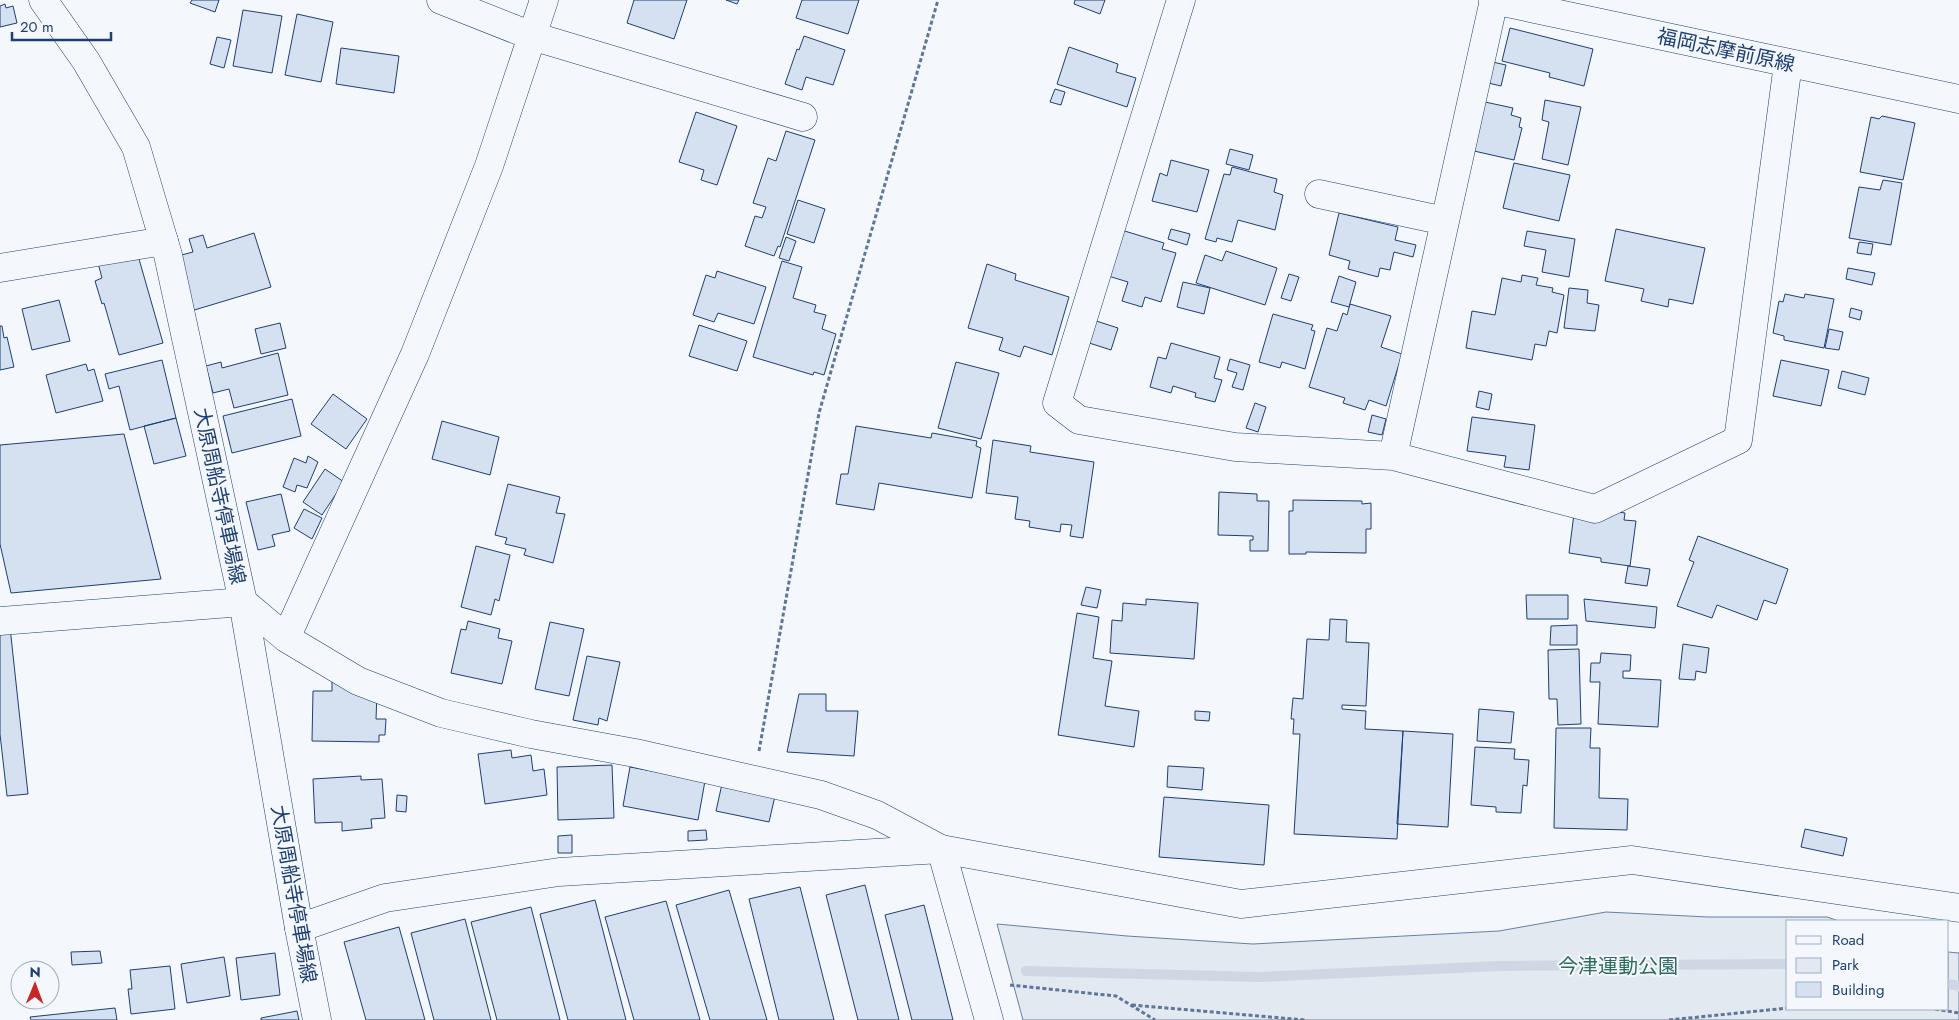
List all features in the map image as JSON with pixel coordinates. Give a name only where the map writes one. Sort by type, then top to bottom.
[{"type":"street","name":"大原周船寺停車場線","points":[[43,0],[86,61],[136,147],[164,241],[243,602],[299,928],[317,1020]]},
{"type":"street","points":[[441,0],[532,36],[803,117]]},
{"type":"street","points":[[286,638],[415,354],[488,166],[544,0]]},
{"type":"street","points":[[1181,0],[1056,403],[1079,420],[1235,447],[1393,456],[1595,509],[1738,440],[1788,64]]},
{"type":"street","points":[[1393,456],[1494,0]]},
{"type":"street","name":"福岡志摩前原線","points":[[1494,0],[1558,7],[1788,64],[1959,99]]},
{"type":"street","points":[[1319,194],[1445,221]]},
{"type":"street","points":[[0,268],[164,241]]},
{"type":"street","points":[[0,621],[243,602],[286,638],[358,680],[441,713],[531,734],[636,753],[754,779],[821,795],[878,815],[941,849],[989,1020]]},
{"type":"street","points":[[299,928],[385,898],[559,872],[941,849],[1241,904],[1632,860],[1959,908]]},
{"type":"path","points":[[754,779],[819,413],[938,0]]},
{"type":"path","points":[[978,981],[1116,996],[1155,1020]]},
{"type":"path","points":[[1131,1005],[1305,1020]]},
{"type":"path","points":[[1669,1020],[1786,1008]]},
{"type":"path","points":[[1941,1010],[1959,1013]]},
{"type":"green space","name":"今津運動公園","points":[[1606,912],[1708,917],[1827,917],[1836,920],[1786,920],[1786,1010],[1949,1010],[1949,952],[1959,953],[1959,1020],[1023,1020],[997,924],[1127,936],[1253,944],[1499,931]]},
{"type":"building","points":[[192,0],[219,0],[215,12],[190,3]]},
{"type":"building","points":[[634,0],[687,0],[674,39],[627,23]]},
{"type":"building","points":[[726,0],[739,0],[737,4]]},
{"type":"building","points":[[802,0],[859,0],[848,34],[796,18]]},
{"type":"building","points":[[1075,0],[1105,0],[1100,14],[1074,4]]},
{"type":"building","points":[[5,4],[6,8],[13,6],[17,23],[0,27],[0,6]]},
{"type":"building","points":[[243,10],[282,16],[272,73],[233,66]]},
{"type":"building","points":[[297,14],[333,22],[321,82],[285,75]]},
{"type":"building","points":[[1510,28],[1593,49],[1584,86],[1549,77],[1550,73],[1502,61]]},
{"type":"building","points":[[804,36],[845,50],[833,85],[806,77],[802,90],[785,84],[797,49],[799,50]]},
{"type":"building","points":[[217,37],[231,40],[224,68],[210,64]]},
{"type":"building","points":[[1069,47],[1118,64],[1116,72],[1136,78],[1127,107],[1057,84]]},
{"type":"building","points":[[341,48],[399,56],[394,93],[336,84]]},
{"type":"building","points":[[1488,61],[1506,65],[1501,86],[1484,82]]},
{"type":"building","points":[[1055,89],[1065,92],[1061,105],[1050,102]]},
{"type":"building","points":[[1545,100],[1581,107],[1568,165],[1542,159],[1549,122],[1542,120]]},
{"type":"building","points":[[1485,102],[1513,108],[1511,115],[1521,118],[1519,127],[1522,128],[1514,160],[1474,151]]},
{"type":"building","points":[[696,112],[737,126],[717,185],[701,180],[704,170],[679,162]]},
{"type":"building","points":[[1882,116],[1915,123],[1903,180],[1860,172],[1871,117],[1879,119]]},
{"type":"building","points":[[786,131],[815,140],[780,247],[778,246],[774,256],[745,246],[755,216],[762,218],[766,207],[753,203],[768,158],[776,161]]},
{"type":"building","points":[[1230,149],[1253,155],[1249,170],[1226,164]]},
{"type":"building","points":[[1171,160],[1209,170],[1197,212],[1152,201],[1160,173],[1167,176]]},
{"type":"building","points":[[1514,163],[1570,175],[1559,221],[1503,208]]},
{"type":"building","points":[[1232,167],[1277,179],[1274,192],[1283,195],[1275,230],[1238,220],[1232,242],[1217,238],[1216,242],[1205,239],[1224,174],[1230,175]]},
{"type":"building","points":[[1883,180],[1902,183],[1891,245],[1849,238],[1859,187],[1880,190]]},
{"type":"building","points":[[798,200],[825,209],[814,243],[787,234]]},
{"type":"building","points":[[1339,213],[1398,227],[1395,240],[1416,245],[1413,257],[1394,252],[1390,270],[1380,268],[1378,277],[1348,269],[1350,261],[1329,255]]},
{"type":"building","points":[[1118,229],[1164,243],[1162,249],[1176,253],[1161,302],[1145,297],[1142,307],[1122,301],[1128,282],[1105,275]]},
{"type":"building","points":[[1171,229],[1190,234],[1187,245],[1168,239]]},
{"type":"building","points":[[1616,229],[1705,248],[1693,304],[1669,299],[1668,307],[1641,301],[1644,289],[1605,281]]},
{"type":"building","points":[[1527,231],[1575,239],[1569,277],[1542,272],[1546,250],[1524,246]]},
{"type":"building","points":[[254,233],[271,287],[191,311],[174,257],[193,252],[189,239],[203,235],[207,248]]},
{"type":"building","points":[[786,237],[796,241],[789,261],[779,258]]},
{"type":"building","points":[[1859,242],[1873,244],[1871,255],[1857,253]]},
{"type":"building","points":[[1226,251],[1277,268],[1265,305],[1196,283],[1205,255],[1222,261]]},
{"type":"building","points":[[139,259],[163,343],[119,355],[104,303],[102,304],[95,281],[102,278],[98,263]]},
{"type":"building","points":[[782,261],[802,267],[793,298],[816,305],[814,312],[826,315],[822,329],[836,334],[824,375],[814,372],[813,375],[753,357]]},
{"type":"building","points":[[987,264],[1016,274],[1015,280],[1069,297],[1052,355],[1024,346],[1020,357],[999,350],[1003,338],[968,328]]},
{"type":"building","points":[[1848,268],[1875,273],[1872,285],[1846,279]]},
{"type":"building","points":[[717,271],[766,287],[754,324],[718,313],[714,322],[693,315],[706,275],[715,278]]},
{"type":"building","points":[[1289,274],[1299,277],[1291,301],[1281,298]]},
{"type":"building","points":[[1522,275],[1538,278],[1536,285],[1553,288],[1552,292],[1564,295],[1557,333],[1549,331],[1546,346],[1535,344],[1532,360],[1466,348],[1472,311],[1495,315],[1502,278],[1521,282]]},
{"type":"building","points":[[1339,276],[1356,282],[1349,307],[1331,302]]},
{"type":"building","points":[[1183,282],[1210,288],[1204,314],[1177,307]]},
{"type":"building","points":[[1569,288],[1588,290],[1587,303],[1599,305],[1595,331],[1564,328]]},
{"type":"building","points":[[1785,294],[1804,298],[1805,294],[1834,299],[1824,348],[1784,340],[1784,336],[1773,333],[1779,301],[1783,302]]},
{"type":"building","points":[[59,300],[70,341],[32,350],[22,309]]},
{"type":"building","points":[[1350,304],[1391,316],[1381,347],[1402,354],[1386,406],[1369,400],[1365,410],[1343,403],[1345,398],[1309,387],[1327,328],[1337,331],[1343,313],[1347,315]]},
{"type":"building","points":[[1851,308],[1862,311],[1860,320],[1849,317]]},
{"type":"building","points":[[1273,314],[1313,325],[1311,330],[1315,331],[1305,369],[1282,362],[1280,368],[1259,362]]},
{"type":"building","points":[[1090,319],[1118,328],[1111,350],[1083,341]]},
{"type":"building","points":[[280,323],[286,348],[261,354],[255,329]]},
{"type":"building","points":[[699,325],[747,341],[737,371],[689,356]]},
{"type":"building","points":[[0,326],[2,326],[4,338],[7,337],[14,367],[0,370]]},
{"type":"building","points":[[1829,329],[1843,332],[1839,350],[1825,348]]},
{"type":"building","points":[[1171,343],[1220,357],[1214,378],[1222,380],[1215,402],[1195,397],[1196,393],[1173,386],[1171,393],[1150,387],[1158,357],[1166,359]]},
{"type":"building","points":[[278,353],[288,395],[234,408],[229,389],[213,393],[206,366],[221,362],[222,368]]},
{"type":"building","points":[[1230,359],[1250,365],[1243,390],[1232,387],[1237,373],[1227,370]]},
{"type":"building","points":[[162,360],[176,418],[130,430],[119,386],[109,389],[105,374]]},
{"type":"building","points":[[1781,360],[1829,370],[1821,406],[1773,396]]},
{"type":"building","points":[[956,362],[999,373],[981,439],[938,428]]},
{"type":"building","points":[[86,364],[88,371],[94,369],[103,401],[56,413],[46,375]]},
{"type":"building","points":[[1842,371],[1869,378],[1865,395],[1838,388]]},
{"type":"building","points":[[1479,391],[1492,394],[1489,410],[1476,407]]},
{"type":"building","points":[[333,394],[367,419],[346,449],[311,424]]},
{"type":"building","points":[[292,399],[301,436],[232,453],[223,416]]},
{"type":"building","points":[[1255,403],[1266,407],[1258,432],[1246,428]]},
{"type":"building","points":[[1372,415],[1386,419],[1382,435],[1368,432]]},
{"type":"building","points":[[1472,417],[1535,425],[1529,470],[1504,467],[1506,456],[1467,451]]},
{"type":"building","points":[[176,418],[186,456],[154,464],[144,426]]},
{"type":"building","points":[[442,421],[499,437],[490,475],[432,459]]},
{"type":"building","points":[[856,426],[931,438],[932,433],[977,441],[976,446],[981,448],[972,498],[879,483],[874,510],[836,504],[841,474],[848,474]]},
{"type":"building","points":[[124,434],[161,579],[11,593],[0,544],[0,445]]},
{"type":"building","points":[[993,440],[1031,446],[1030,452],[1094,462],[1083,538],[1070,536],[1072,525],[1061,524],[1060,532],[1029,527],[1030,521],[1015,519],[1018,497],[986,493]]},
{"type":"building","points":[[308,456],[318,462],[307,488],[297,485],[295,492],[283,487],[294,458],[306,463]]},
{"type":"building","points":[[325,469],[344,482],[322,515],[303,502]]},
{"type":"building","points":[[508,484],[560,497],[556,513],[565,514],[553,563],[524,555],[526,549],[505,544],[507,538],[495,535]]},
{"type":"building","points":[[1219,492],[1257,494],[1257,501],[1269,501],[1268,551],[1250,551],[1250,540],[1253,540],[1253,536],[1218,535]]},
{"type":"building","points":[[281,494],[290,531],[272,535],[275,546],[258,550],[246,502]]},
{"type":"building","points":[[1293,500],[1362,501],[1362,504],[1371,503],[1371,529],[1366,529],[1366,553],[1306,552],[1306,554],[1289,554],[1289,511],[1293,511]]},
{"type":"building","points":[[1575,506],[1625,513],[1624,520],[1636,521],[1630,566],[1601,562],[1601,558],[1569,553]]},
{"type":"building","points":[[304,509],[322,518],[312,539],[294,528]]},
{"type":"building","points":[[1698,536],[1788,569],[1776,604],[1764,600],[1757,620],[1717,605],[1712,618],[1677,606],[1694,562],[1689,560]]},
{"type":"building","points":[[476,546],[510,555],[499,601],[495,599],[491,615],[461,607]]},
{"type":"building","points":[[1628,566],[1650,569],[1647,586],[1625,583]]},
{"type":"building","points":[[1086,587],[1101,590],[1097,608],[1081,605]]},
{"type":"building","points":[[1526,595],[1568,595],[1568,619],[1527,619]]},
{"type":"building","points":[[1146,599],[1198,603],[1194,659],[1110,653],[1112,620],[1122,621],[1123,603],[1146,605]]},
{"type":"building","points":[[1584,599],[1657,607],[1655,628],[1586,621]]},
{"type":"building","points":[[1077,613],[1099,617],[1093,658],[1112,661],[1105,706],[1139,711],[1134,747],[1058,735]]},
{"type":"building","points":[[1330,619],[1347,620],[1346,642],[1369,643],[1366,706],[1342,705],[1342,709],[1366,711],[1365,729],[1403,731],[1397,839],[1294,834],[1300,734],[1293,734],[1294,719],[1291,719],[1293,698],[1303,699],[1307,639],[1329,640]]},
{"type":"building","points":[[468,621],[500,629],[498,638],[512,641],[502,684],[451,673],[461,629],[466,630]]},
{"type":"building","points":[[550,622],[584,629],[569,696],[535,689]]},
{"type":"building","points":[[1577,625],[1577,645],[1550,645],[1551,626]]},
{"type":"building","points":[[10,627],[28,794],[7,796],[0,734],[0,628]]},
{"type":"building","points":[[1683,644],[1709,648],[1706,673],[1696,671],[1695,680],[1679,679]]},
{"type":"building","points":[[1579,649],[1581,724],[1558,725],[1557,699],[1549,699],[1548,650]]},
{"type":"building","points":[[1601,653],[1631,655],[1630,671],[1623,671],[1623,678],[1661,680],[1658,727],[1598,724],[1600,682],[1590,682],[1591,663],[1600,663]]},
{"type":"building","points":[[587,656],[620,662],[607,721],[599,718],[598,725],[573,720]]},
{"type":"building","points":[[332,680],[377,693],[376,719],[386,719],[385,735],[379,735],[379,742],[312,741],[313,691],[332,691]]},
{"type":"building","points":[[799,694],[826,694],[826,711],[858,711],[854,756],[787,752]]},
{"type":"building","points":[[1479,709],[1514,712],[1511,743],[1477,741]]},
{"type":"building","points":[[1195,711],[1210,712],[1209,721],[1195,720]]},
{"type":"building","points":[[1556,728],[1591,728],[1590,748],[1600,748],[1599,798],[1628,799],[1627,830],[1554,828]]},
{"type":"building","points":[[1403,731],[1453,734],[1448,827],[1397,824]]},
{"type":"building","points":[[1475,747],[1515,749],[1514,759],[1529,760],[1527,786],[1523,785],[1521,813],[1496,812],[1496,807],[1471,805]]},
{"type":"building","points":[[511,750],[512,758],[531,755],[533,771],[544,769],[547,795],[485,804],[478,754]]},
{"type":"building","points":[[612,765],[614,818],[558,820],[557,767]]},
{"type":"building","points":[[1168,766],[1204,768],[1202,790],[1167,787]]},
{"type":"building","points":[[630,767],[705,781],[698,820],[623,806]]},
{"type":"building","points":[[361,776],[361,780],[382,779],[385,818],[371,819],[372,828],[342,831],[342,822],[315,823],[313,779]]},
{"type":"building","points":[[722,784],[775,796],[769,822],[716,811]]},
{"type":"building","points":[[397,795],[407,796],[406,812],[396,811]]},
{"type":"building","points":[[1164,797],[1269,805],[1264,865],[1159,857]]},
{"type":"building","points":[[1805,829],[1847,838],[1843,856],[1801,847]]},
{"type":"building","points":[[706,830],[707,840],[688,841],[688,831]]},
{"type":"building","points":[[572,835],[572,853],[558,853],[558,836]]},
{"type":"building","points":[[865,885],[899,1020],[858,1020],[826,895]]},
{"type":"building","points":[[800,887],[834,1020],[779,1020],[749,899]]},
{"type":"building","points":[[729,890],[767,1020],[710,1020],[676,905]]},
{"type":"building","points":[[595,900],[626,1020],[568,1020],[540,914]]},
{"type":"building","points":[[666,901],[700,1020],[634,1020],[605,917]]},
{"type":"building","points":[[924,905],[953,1020],[912,1020],[885,915]]},
{"type":"building","points":[[531,907],[560,1020],[497,1020],[471,922]]},
{"type":"building","points":[[465,919],[491,1020],[434,1020],[411,933]]},
{"type":"building","points":[[399,927],[425,1020],[366,1020],[344,942]]},
{"type":"building","points":[[100,951],[102,963],[72,965],[71,952]]},
{"type":"building","points":[[275,953],[280,995],[241,1000],[236,958]]},
{"type":"building","points":[[224,957],[230,996],[187,1003],[181,964]]},
{"type":"building","points":[[170,966],[175,1009],[131,1014],[128,989],[132,989],[130,970]]},
{"type":"building","points":[[115,1008],[117,1020],[31,1020],[30,1017]]},
{"type":"building","points":[[297,1011],[299,1020],[261,1020],[261,1018]]},
{"type":"waterway","points":[[1026,971],[1260,977],[1499,966],[1786,964]]},
{"type":"waterway","points":[[1949,984],[1959,986]]}]
